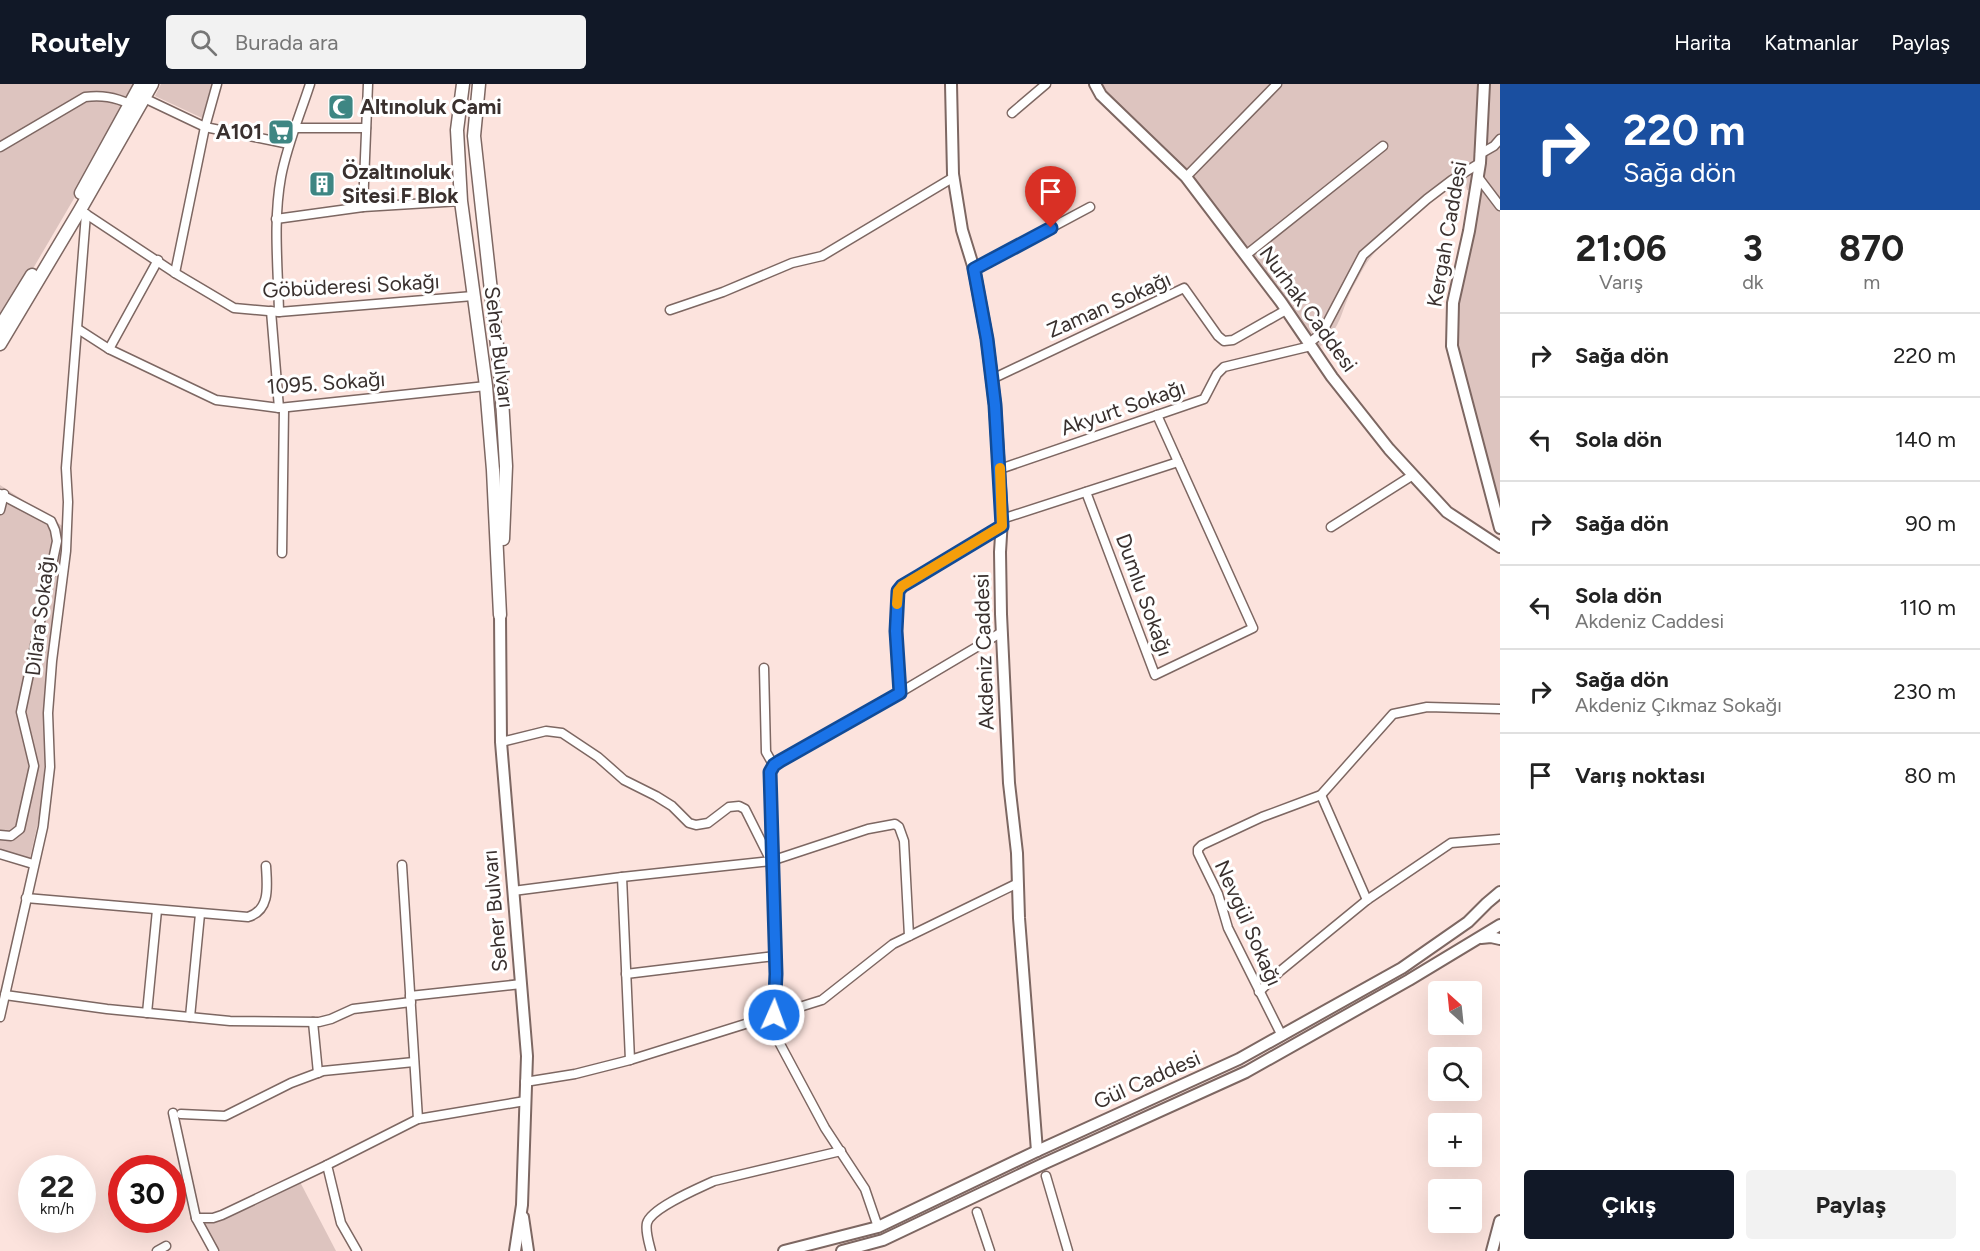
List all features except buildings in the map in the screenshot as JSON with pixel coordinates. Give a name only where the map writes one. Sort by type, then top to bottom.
[{"type":"main road","points":[[0,327],[72,208],[141,84]]},
{"type":"main road","points":[[0,344],[83,212],[152,84]]},
{"type":"main road","name":"Seher Bulvarı","points":[[462,84],[457,130],[461,201],[486,386],[493,470],[500,615]]},
{"type":"main road","name":"Seher Bulvarı","points":[[479,84],[474,136],[501,382],[506,466],[500,615]]},
{"type":"street","points":[[175,273],[205,127],[217,84]]},
{"type":"street","points":[[282,553],[281,408],[275,311],[276,219],[281,177],[289,144],[310,84]]},
{"type":"street","points":[[363,207],[368,84]]},
{"type":"street","name":"Akdeniz Caddesi","points":[[951,84],[954,177],[962,230],[974,269],[992,379],[1000,469],[1002,632],[1009,783],[1017,853],[1036,1151]]},
{"type":"street","points":[[1012,113],[1046,84]]},
{"type":"street","name":"Nurhak Caddesi","points":[[1095,84],[1101,95],[1185,177],[1246,255],[1332,377],[1389,449],[1447,512],[1500,547]]},
{"type":"street","points":[[1185,177],[1277,84]]},
{"type":"street","name":"Kergah Caddesi","points":[[1484,84],[1478,177],[1453,303],[1452,346],[1500,528]]},
{"type":"street","points":[[0,147],[86,97],[101,95],[130,104]]},
{"type":"street","points":[[144,98],[205,127],[289,144]]},
{"type":"street","points":[[296,128],[366,128]]},
{"type":"street","points":[[1310,345],[1325,327],[1363,255],[1427,199],[1480,159],[1500,139]]},
{"type":"street","points":[[1246,255],[1383,146]]},
{"type":"street","points":[[670,310],[723,292],[792,263],[822,256],[954,177]]},
{"type":"street","points":[[1478,177],[1500,206]]},
{"type":"street","points":[[276,219],[363,207],[461,201]]},
{"type":"street","points":[[974,269],[1090,207]]},
{"type":"street","name":"Göbüderesi Sokağı","points":[[83,212],[175,273],[234,308],[275,311],[473,296]]},
{"type":"street","name":"Dilara Sokağı","points":[[0,1017],[43,827],[50,767],[48,713],[52,661],[66,552],[68,502],[66,468],[78,329],[83,212]]},
{"type":"street","points":[[109,349],[158,261]]},
{"type":"street","name":"Zaman Sokağı","points":[[992,379],[1184,288],[1224,341],[1233,340],[1286,310]]},
{"type":"street","name":"1095. Sokağı","points":[[78,329],[109,349],[216,400],[281,408],[486,386]]},
{"type":"street","name":"Akyurt Sokağı","points":[[1000,469],[1204,399],[1217,374],[1224,367],[1310,345]]},
{"type":"street","name":"Dumlu Sokağı","points":[[1086,492],[1155,675],[1253,628],[1157,415]]},
{"type":"street","points":[[900,693],[896,631],[898,591],[902,586],[1002,523],[1178,462]]},
{"type":"street","points":[[1331,527],[1413,475]]},
{"type":"street","points":[[0,510],[2,494],[51,521],[57,541],[21,712],[34,766],[20,829],[11,836],[0,835]]},
{"type":"street","name":"Seher Bulvarı","points":[[500,615],[501,742],[527,1056],[522,1205],[515,1251]]},
{"type":"street","points":[[878,1227],[865,1189],[825,1128],[772,1029],[775,956],[770,772],[774,766],[1002,632]]},
{"type":"street","points":[[764,668],[766,752],[774,766]]},
{"type":"street","name":"Nevgül Sokağı","points":[[1282,1036],[1228,928],[1218,894],[1201,864],[1198,849],[1262,817],[1321,795],[1393,714],[1427,707],[1500,710]]},
{"type":"street","points":[[501,742],[546,731],[562,733],[598,757],[624,780],[672,806],[688,823],[696,825],[708,823],[729,807],[735,805],[742,807],[747,812],[771,861]]},
{"type":"street","points":[[1321,795],[1367,900]]},
{"type":"street","points":[[513,891],[771,861],[868,828],[894,824],[901,831],[906,850],[909,936]]},
{"type":"street","points":[[1259,992],[1279,972],[1367,900],[1451,843],[1500,839]]},
{"type":"street","points":[[0,854],[33,864]]},
{"type":"street","points":[[402,865],[418,1119]]},
{"type":"street","points":[[26,897],[248,917],[258,913],[264,904],[267,895],[266,866]]},
{"type":"street","points":[[622,877],[630,1060]]},
{"type":"street","points":[[525,1082],[575,1074],[630,1060],[822,1000],[893,944],[1018,883]]},
{"type":"street","name":"Gül Caddesi","points":[[784,1251],[878,1227],[1036,1151],[1239,1059],[1402,968],[1468,921],[1500,892]]},
{"type":"street","points":[[147,1013],[157,910]]},
{"type":"street","points":[[190,1017],[200,914]]},
{"type":"street","name":"Gül Caddesi","points":[[842,1251],[883,1240],[1246,1072],[1409,980],[1500,925]]},
{"type":"street","points":[[1476,941],[1485,937],[1500,939]]},
{"type":"street","points":[[626,974],[775,956]]},
{"type":"street","points":[[5,995],[106,1010],[230,1021],[314,1022],[331,1019],[353,1009],[521,984]]},
{"type":"street","points":[[314,1022],[318,1073]]},
{"type":"street","points":[[214,1251],[196,1218],[177,1114],[225,1116],[318,1073],[414,1062]]},
{"type":"street","points":[[196,1218],[213,1218],[222,1215],[418,1119],[525,1101]]},
{"type":"street","points":[[651,1251],[647,1226],[652,1215],[696,1189],[714,1180],[841,1151]]},
{"type":"street","points":[[327,1165],[341,1222],[357,1251]]},
{"type":"street","points":[[1046,1176],[1068,1251]]},
{"type":"street","name":"Seher Bulvarı","points":[[522,1205],[528,1251]]},
{"type":"street","points":[[977,1212],[990,1251]]},
{"type":"street","points":[[1493,1250],[1500,1221]]},
{"type":"street","points":[[157,1251],[166,1246]]},
{"type":"shaded area","points":[[0,84],[141,84],[0,325]]},
{"type":"shaded area","points":[[161,84],[212,84],[202,118],[155,96]]},
{"type":"shaded area","points":[[1096,84],[1500,84],[1500,525],[1452,344],[1476,191],[1467,190],[1466,185],[1460,183],[1439,195],[1413,215],[1379,248],[1366,263],[1333,332],[1320,347],[1242,251],[1190,182]]},
{"type":"shaded area","points":[[0,485],[64,527],[44,706],[46,739],[43,800],[30,858],[0,850]]},
{"type":"shaded area","points":[[299,1180],[336,1251],[219,1251],[201,1223]]},
{"type":"slow traffic","points":[[897,604],[898,591],[902,586],[1002,526],[1000,468]]},
{"type":"place","name":"Altınoluk Cami","points":[[341,107]]},
{"type":"place","name":"A101","points":[[281,132]]},
{"type":"place","name":"Özaltınoluk Sitesi F Blok","points":[[322,184]]},
{"type":"route","points":[[774,1015],[776,974],[770,772],[780,761],[900,693],[896,631],[898,591],[902,586],[1002,526],[995,405],[987,339],[974,269],[1051,228]]}]
